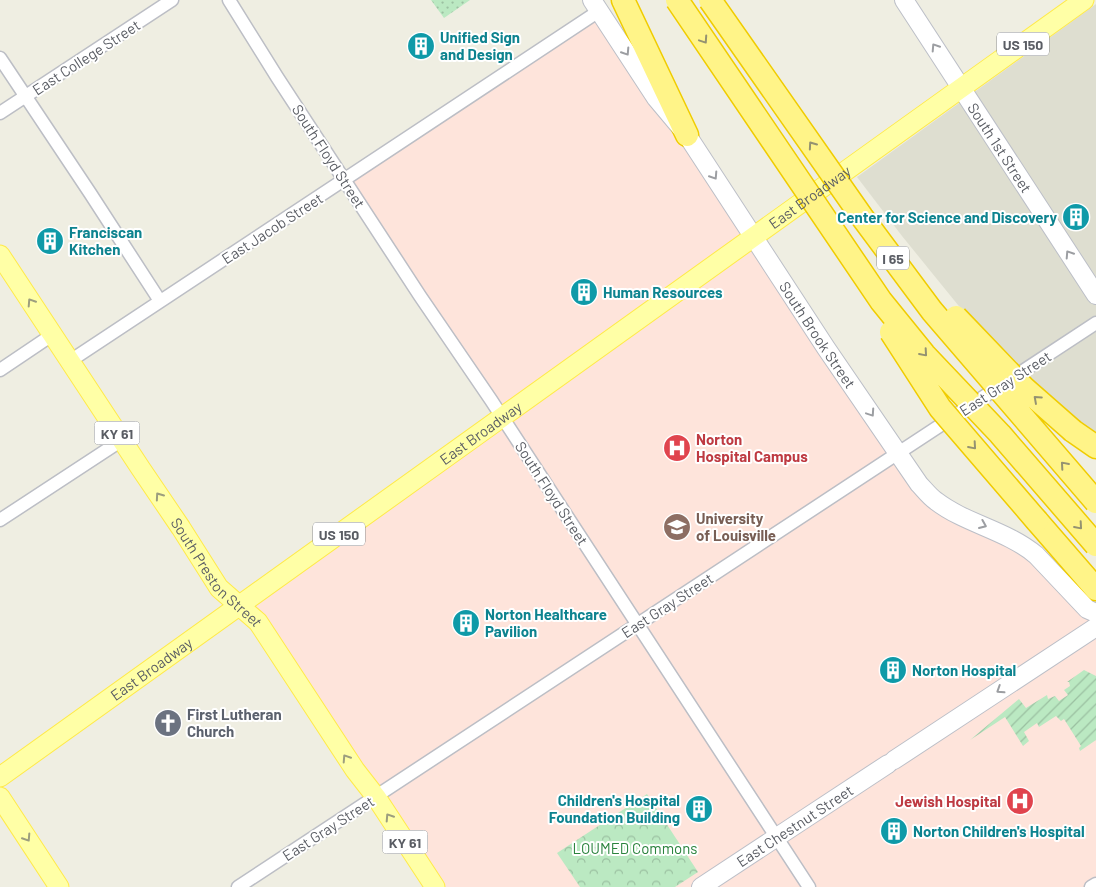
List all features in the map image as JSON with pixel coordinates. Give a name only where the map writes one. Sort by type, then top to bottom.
[{"type":"highway","points":[[623,0],[687,135]]},
{"type":"highway","name":"I 65","points":[[677,0],[881,301],[924,354],[1000,434],[1096,546]]},
{"type":"highway","name":"I 65","points":[[710,0],[862,217],[932,311],[1096,502]]},
{"type":"highway","points":[[823,215],[891,332],[940,408],[1096,589]]},
{"type":"highway","points":[[862,217],[1024,388],[1073,431],[1096,447]]},
{"type":"main road","name":"US 150","points":[[961,88],[1084,0]]},
{"type":"main road","name":"East Broadway","points":[[0,777],[961,88]]},
{"type":"main road","name":"South Preston Street","points":[[0,256],[219,588],[258,622],[354,770],[376,797],[435,887]]},
{"type":"main road","points":[[0,797],[59,887]]},
{"type":"street","name":"East College Street","points":[[0,113],[172,0]]},
{"type":"street","name":"South Floyd Street","points":[[229,0],[420,296],[502,417],[809,887]]},
{"type":"street","name":"South 1st Street","points":[[904,0],[1096,295]]},
{"type":"street","name":"East Jacob Street","points":[[70,361],[345,180],[596,6]]},
{"type":"street","name":"South Brook Street","points":[[596,6],[656,98],[687,135],[826,348],[919,484],[934,500],[960,515],[1004,534],[1027,547],[1087,608],[1096,613]]},
{"type":"street","points":[[0,58],[160,301]]},
{"type":"street","name":"East Gray Street","points":[[238,887],[1096,323]]},
{"type":"street","points":[[0,370],[52,335]]},
{"type":"street","points":[[0,520],[122,440]]},
{"type":"street","name":"East Chestnut Street","points":[[701,887],[1096,627]]},
{"type":"street","points":[[1091,887],[1096,884]]},
{"type":"shaded area","points":[[1096,4],[1096,435],[1077,423],[1011,362],[958,305],[857,177]]},
{"type":"shaded area","name":"Norton Hospital Campus","points":[[599,11],[919,484],[1004,534],[1096,613],[1096,887],[434,887],[239,606],[502,417],[345,180]]},
{"type":"green space","points":[[431,0],[470,0],[444,18]]},
{"type":"green space","points":[[1084,670],[1096,676],[1096,740],[1080,751],[1079,748],[1081,746],[1064,719],[1061,721],[1056,716],[1039,727],[1037,723],[1024,732],[1029,741],[1023,746],[1005,717],[970,740],[1019,699],[1026,708],[1047,695],[1048,699],[1055,696],[1059,701],[1068,695],[1064,690],[1070,686],[1069,682],[1067,682]]},
{"type":"green space","name":"LOUMED Commons","points":[[647,794],[698,872],[675,887],[580,887],[557,853]]},
{"type":"place","name":"Unified Sign and Design","points":[[421,46]]},
{"type":"place","name":"Center for Science and Discovery","points":[[1076,217]]},
{"type":"place","name":"Franciscan Kitchen","points":[[50,241]]},
{"type":"place","name":"Human Resources","points":[[584,292]]},
{"type":"place","name":"Norton Hospital Campus","points":[[677,448]]},
{"type":"place","name":"University of Louisville","points":[[677,527]]},
{"type":"place","name":"Norton Healthcare Pavilion","points":[[466,623]]},
{"type":"place","name":"Norton Hospital","points":[[893,670]]},
{"type":"place","name":"First Lutheran Church","points":[[168,723]]},
{"type":"place","name":"Jewish Hospital","points":[[1020,801]]},
{"type":"place","name":"Children's Hospital Foundation Building","points":[[699,809]]},
{"type":"place","name":"Norton Children's Hospital","points":[[894,831]]}]
